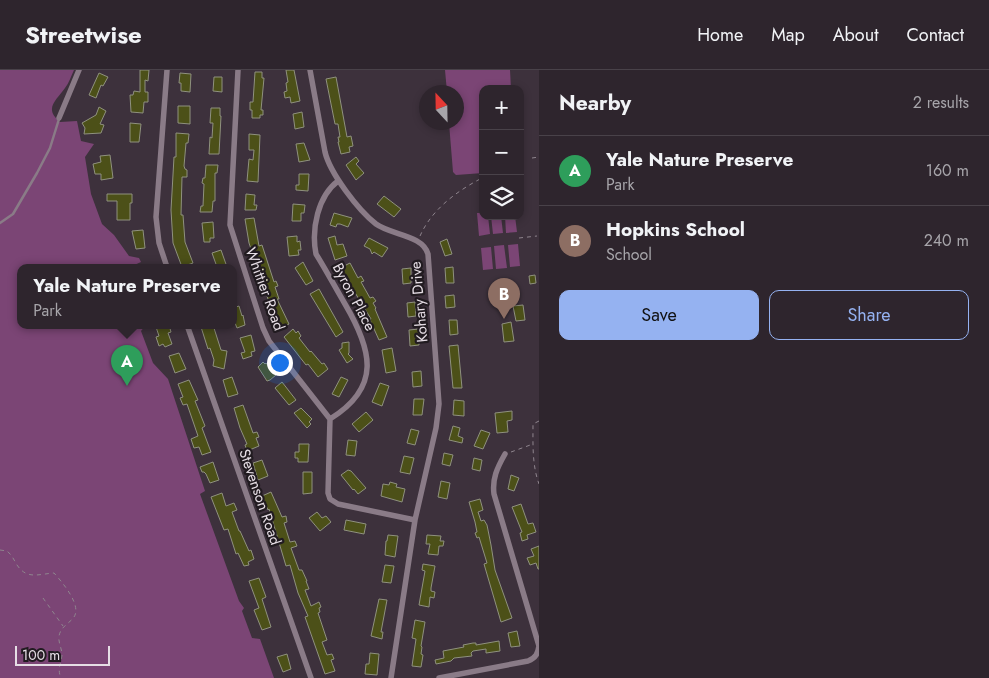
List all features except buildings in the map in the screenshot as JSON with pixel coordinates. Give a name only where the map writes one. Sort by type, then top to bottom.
[{"type":"street","points":[[60,118],[79,70]]},
{"type":"street","points":[[166,264],[159,243],[156,217],[167,70]]},
{"type":"street","name":"Whittier Road","points":[[238,70],[230,225],[263,328],[269,341],[330,419]]},
{"type":"street","name":"Kohary Drive","points":[[310,70],[325,152],[330,168],[338,181],[375,223],[388,231],[418,241],[424,246],[428,254],[439,404],[415,520],[391,678]]},
{"type":"street","name":"Byron Place","points":[[330,419],[343,411],[355,399],[363,385],[368,367],[366,350],[360,329],[316,254],[314,243],[314,232],[318,216],[326,195],[330,188],[338,181]]},
{"type":"street","name":"Stevenson Road","points":[[188,329],[311,678]]},
{"type":"street","points":[[330,419],[328,493],[330,499],[338,504],[415,520]]},
{"type":"street","points":[[439,678],[528,661],[536,656],[538,651],[539,646],[494,494],[494,476],[504,454]]},
{"type":"lane","points":[[0,223],[13,214],[37,173],[50,148],[60,118]]},
{"type":"path","points":[[532,158],[539,157]]},
{"type":"path","points":[[418,241],[434,212],[464,188],[479,180]]},
{"type":"path","points":[[519,238],[536,236]]},
{"type":"path","points":[[539,422],[533,424],[534,468],[539,484]]},
{"type":"path","points":[[504,454],[533,444]]},
{"type":"path","points":[[0,550],[8,551],[20,569],[26,574],[32,576],[54,573],[72,597],[76,609],[74,617],[63,627],[59,639],[62,652],[58,671],[61,678]]},
{"type":"path","points":[[43,598],[63,627]]},
{"type":"shaded area","points":[[0,70],[74,70],[66,86],[55,100],[52,112],[60,122],[77,121],[81,141],[94,144],[85,157],[91,194],[102,224],[114,235],[129,256],[139,258],[141,262],[137,264],[17,264],[17,329],[143,329],[141,331],[153,363],[168,379],[205,491],[200,494],[239,601],[244,608],[242,611],[252,638],[260,639],[274,678],[0,678]]},
{"type":"shaded area","points":[[445,70],[510,70],[511,85],[479,85],[479,173],[456,175],[453,172],[450,130],[464,130],[464,85],[446,85]]},
{"type":"shaded area","points":[[477,213],[479,213],[479,220],[488,220],[490,234],[479,236]]},
{"type":"shaded area","points":[[491,220],[501,220],[503,233],[493,234]]},
{"type":"shaded area","points":[[505,220],[516,220],[517,232],[506,233]]},
{"type":"shaded area","points":[[518,244],[520,266],[510,267],[508,245]]},
{"type":"shaded area","points":[[504,245],[507,268],[496,269],[494,246]]},
{"type":"shaded area","points":[[491,247],[493,269],[483,270],[481,248]]},
{"type":"place","name":"Hopkins School","points":[[504,319]]},
{"type":"place","name":"Yale Nature Preserve","points":[[127,386]]}]
